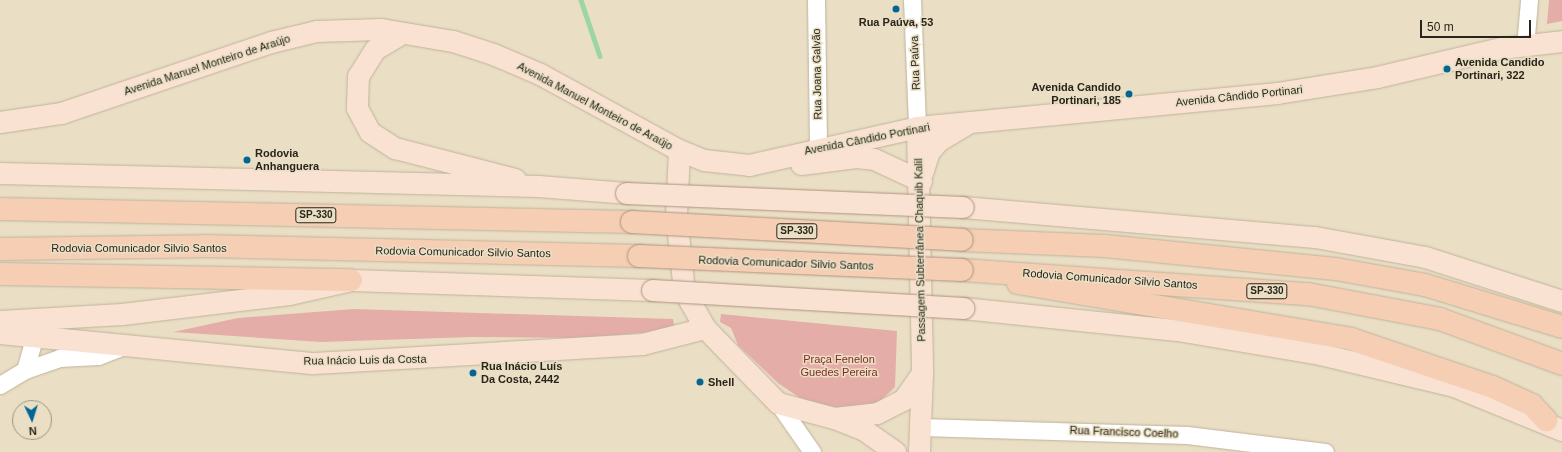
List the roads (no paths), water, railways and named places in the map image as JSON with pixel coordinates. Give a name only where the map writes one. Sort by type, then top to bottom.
[{"type":"highway","name":"SP-330","points":[[0,208],[632,222],[962,240],[1105,246],[1336,270],[1425,284],[1562,328]]},
{"type":"highway","name":"Rodovia Comunicador Silvio Santos","points":[[0,249],[203,246],[639,256],[966,270],[1308,294],[1440,319],[1562,364]]},
{"type":"highway","points":[[966,270],[1046,290],[1351,339],[1493,387],[1532,405],[1554,425]]},
{"type":"highway","points":[[0,274],[351,280]]},
{"type":"main road","name":"Avenida Manuel Monteiro de Araújo","points":[[0,122],[61,113],[271,42],[316,31],[381,29],[453,41],[493,54],[540,74],[679,150]]},
{"type":"main road","name":"Avenida Cândido Portinari","points":[[763,162],[818,148],[917,127],[1278,93],[1378,77],[1525,42],[1562,29]]},
{"type":"main road","points":[[402,33],[375,49],[358,76],[357,108],[370,132],[394,148],[480,168],[538,186]]},
{"type":"main road","name":"Avenida Cândido Portinari","points":[[1525,42],[1562,41]]},
{"type":"main road","name":"Avenida Cândido Portinari","points":[[679,150],[725,164],[763,162],[785,165],[856,157],[874,159],[920,181],[929,152],[938,141],[972,121]]},
{"type":"main road","name":"Passagem Subterrânea Chaquib Kalil","points":[[917,127],[920,181],[922,373],[919,452]]},
{"type":"main road","points":[[679,150],[676,215],[679,271],[684,291],[705,328],[778,404],[834,418],[864,430],[895,452]]},
{"type":"main road","points":[[0,173],[538,186],[626,193],[963,207],[1315,237],[1425,257],[1562,301]]},
{"type":"main road","points":[[0,321],[152,310],[289,294],[351,280],[652,290],[963,308],[1177,330],[1320,354],[1454,386],[1554,425]]},
{"type":"main road","name":"Rua Inácio Luis da Costa","points":[[0,333],[122,347],[314,363],[642,344],[705,328]]},
{"type":"main road","points":[[834,418],[877,413],[897,404],[914,389],[922,373]]},
{"type":"street","name":"Rua Joana Galvão","points":[[816,0],[818,148]]},
{"type":"street","name":"Rua Paúva","points":[[912,0],[917,127]]},
{"type":"street","points":[[1525,42],[1529,0]]},
{"type":"street","points":[[25,370],[35,336]]},
{"type":"street","points":[[0,385],[25,370],[59,358],[98,356],[122,347]]},
{"type":"street","points":[[778,404],[812,452]]},
{"type":"street","name":"Rua Francisco Coelho","points":[[921,427],[1150,433],[1273,448],[1325,452]]},
{"type":"waterway","points":[[581,0],[600,56]]},
{"type":"place","name":"Rua Paúva, 53","points":[[896,9]]},
{"type":"place","name":"Avenida Candido Portinari, 322","points":[[1447,69]]},
{"type":"place","name":"Avenida Candido Portinari, 185","points":[[1129,94]]},
{"type":"place","name":"Rodovia Anhanguera","points":[[247,160]]},
{"type":"place","name":"Rua Inácio Luís Da Costa, 2442","points":[[473,373]]},
{"type":"place","name":"Shell","points":[[700,382]]},
{"type":"park label","name":"Praça Fenelon Guedes Pereira","points":[[839,366]]}]
